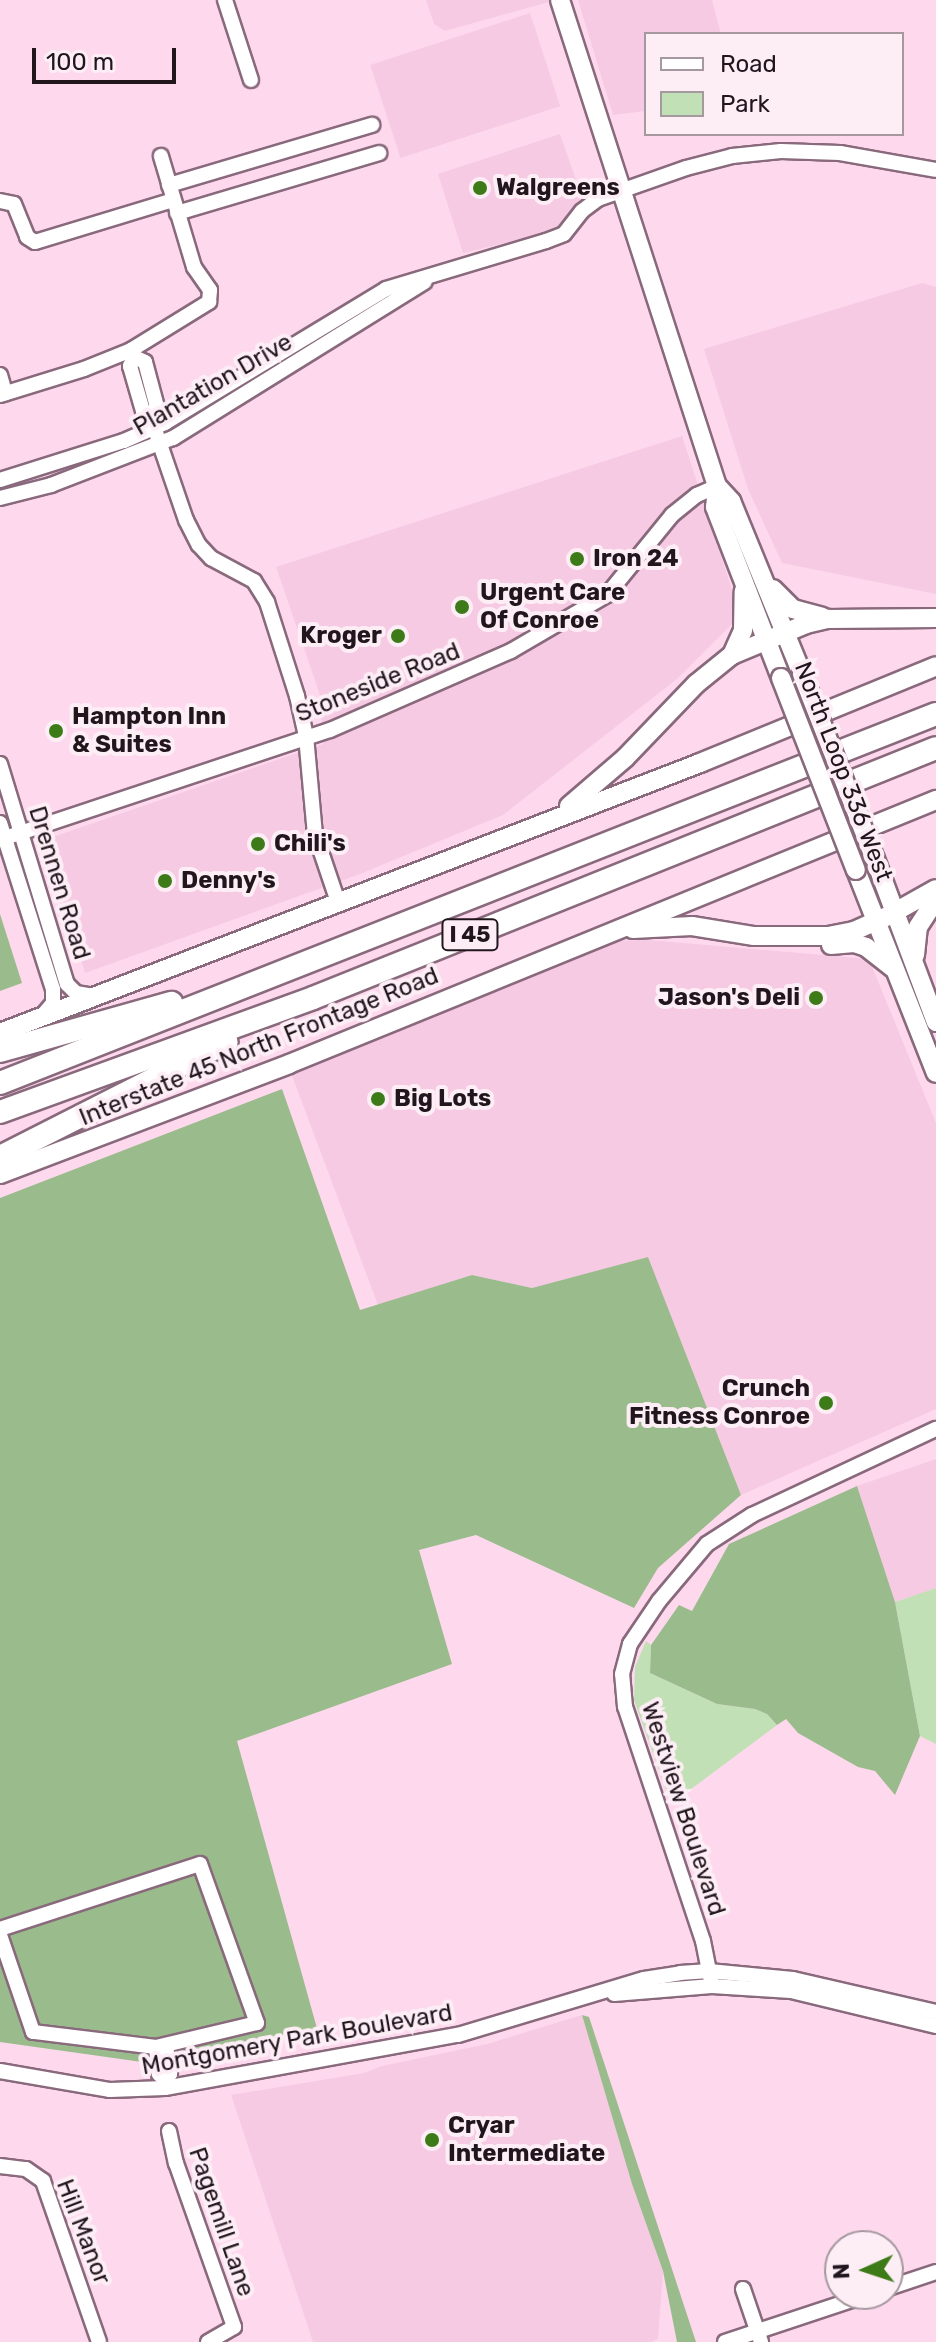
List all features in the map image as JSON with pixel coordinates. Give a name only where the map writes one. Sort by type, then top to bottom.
[{"type":"highway","name":"I 45","points":[[0,1083],[936,714]]},
{"type":"highway","name":"I 45","points":[[0,1112],[313,998],[936,748]]},
{"type":"highway","points":[[0,1051],[292,970]]},
{"type":"highway","points":[[0,1157],[313,998]]},
{"type":"main road","name":"North Loop 336 West","points":[[560,0],[717,486],[715,507],[876,921],[936,1022]]},
{"type":"main road","name":"North Loop 336 West","points":[[717,486],[731,501],[766,581],[896,912],[906,969],[936,1073]]},
{"type":"main road","points":[[766,581],[793,609],[828,619],[936,618]]},
{"type":"main road","points":[[732,655],[743,630],[744,585]]},
{"type":"main road","points":[[539,824],[584,796],[696,684],[732,655],[828,619]]},
{"type":"main road","points":[[0,1033],[936,666]]},
{"type":"main road","name":"Interstate 45 North Frontage Road","points":[[0,1174],[289,1064],[606,932],[936,800]]},
{"type":"main road","points":[[606,932],[692,926],[754,936],[828,936],[876,921],[936,889]]},
{"type":"main road","points":[[754,936],[788,948],[854,943],[906,969],[918,927],[936,899]]},
{"type":"street","points":[[225,0],[251,80]]},
{"type":"street","points":[[169,185],[372,125]]},
{"type":"street","name":"Plantation Drive","points":[[0,480],[45,468],[152,421],[386,289],[551,240],[564,234],[582,211],[598,199],[715,160],[772,151],[840,153],[936,170]]},
{"type":"street","points":[[0,201],[14,204],[27,237],[35,242],[379,153]]},
{"type":"street","points":[[0,375],[2,394],[132,353],[209,302],[210,290],[194,267],[161,156]]},
{"type":"street","name":"Plantation Drive","points":[[0,498],[51,485],[161,444],[213,416],[432,277]]},
{"type":"street","points":[[132,353],[130,366],[143,385],[143,411],[152,421],[186,520],[199,545],[211,558],[254,581],[267,602],[297,696],[306,736],[315,834],[338,902]]},
{"type":"street","name":"Stoneside Road","points":[[2,830],[21,832],[358,720],[490,661],[597,602],[648,548],[672,515],[697,495],[717,486]]},
{"type":"street","name":"Drennen Road","points":[[0,764],[67,984],[76,993],[94,996]]},
{"type":"street","name":"Drennen Road","points":[[2,830],[53,989],[53,1003],[42,1016]]},
{"type":"street","name":"Westview Boulevard","points":[[711,1979],[625,1707],[622,1674],[630,1644],[659,1601],[707,1544],[752,1515],[936,1429]]},
{"type":"street","points":[[200,1864],[257,2023],[161,2046],[33,2032],[0,1932],[200,1864]]},
{"type":"street","name":"Montgomery Park Boulevard","points":[[0,2071],[110,2090],[165,2084],[454,2036],[598,1995],[711,1979],[936,2012]]},
{"type":"street","name":"Montgomery Park Boulevard","points":[[839,1996],[936,2026]]},
{"type":"street","points":[[161,2046],[170,2074],[165,2084]]},
{"type":"street","name":"Pagemill Lane","points":[[169,2131],[176,2163],[234,2327],[208,2342]]},
{"type":"street","name":"Hill Manor","points":[[0,2166],[26,2169],[43,2181],[99,2342]]},
{"type":"street","points":[[904,2283],[936,2272]]},
{"type":"street","points":[[743,2289],[759,2336]]},
{"type":"street","points":[[725,2342],[759,2336],[828,2310]]},
{"type":"shaded area","points":[[426,0],[556,0],[445,31],[434,24]]},
{"type":"shaded area","points":[[578,0],[712,0],[720,32],[644,32],[644,111],[613,115]]},
{"type":"shaded area","points":[[530,13],[560,106],[401,158],[370,65]]},
{"type":"shaded area","points":[[560,134],[582,197],[555,231],[463,253],[438,174]]},
{"type":"shaded area","points":[[922,283],[936,287],[936,594],[782,563],[748,489],[704,349]]},
{"type":"shaded area","points":[[682,436],[734,596],[732,624],[677,679],[503,815],[360,874],[85,973],[44,840],[323,744],[320,695],[276,567]]},
{"type":"shaded area","points":[[649,940],[869,959],[936,1123],[936,1409],[741,1495],[648,1257],[532,1288],[472,1275],[378,1305],[291,1073],[613,941]]},
{"type":"shaded area","points":[[936,1459],[936,1588],[895,1602],[857,1486]]},
{"type":"shaded area","name":"Cryar Intermediate","points":[[582,2015],[632,2184],[663,2271],[658,2339],[651,2342],[313,2342],[231,2095],[364,2073],[382,2066],[487,2044]]},
{"type":"green space","points":[[0,914],[22,983],[0,991]]},
{"type":"green space","points":[[282,1089],[360,1310],[472,1275],[532,1288],[648,1257],[741,1495],[658,1568],[634,1608],[476,1535],[419,1550],[452,1664],[237,1741],[318,2032],[149,2063],[0,2042],[0,1198]]},
{"type":"green space","points":[[857,1486],[895,1602],[920,1736],[895,1795],[875,1771],[858,1767],[798,1733],[786,1719],[777,1725],[767,1714],[755,1709],[717,1704],[650,1673],[651,1645],[679,1605],[692,1611],[729,1544]]},
{"type":"green space","points":[[936,1588],[936,1744],[920,1736],[895,1602]]},
{"type":"green space","points":[[646,1641],[651,1645],[650,1673],[717,1704],[755,1709],[767,1714],[777,1725],[671,1804],[634,1700],[635,1667]]},
{"type":"green space","points":[[582,2015],[589,2017],[696,2342],[677,2342],[663,2271],[632,2184]]},
{"type":"place","name":"Walgreens","points":[[480,188]]},
{"type":"place","name":"Iron 24","points":[[577,559]]},
{"type":"place","name":"Urgent Care Of Conroe","points":[[462,607]]},
{"type":"place","name":"Kroger","points":[[398,636]]},
{"type":"place","name":"Hampton Inn & Suites","points":[[56,731]]},
{"type":"place","name":"Chili's","points":[[258,844]]},
{"type":"place","name":"Denny's","points":[[165,881]]},
{"type":"place","name":"Jason's Deli","points":[[816,998]]},
{"type":"place","name":"Big Lots","points":[[378,1099]]},
{"type":"place","name":"Crunch Fitness Conroe","points":[[826,1403]]},
{"type":"place","name":"Cryar Intermediate","points":[[432,2140]]}]
